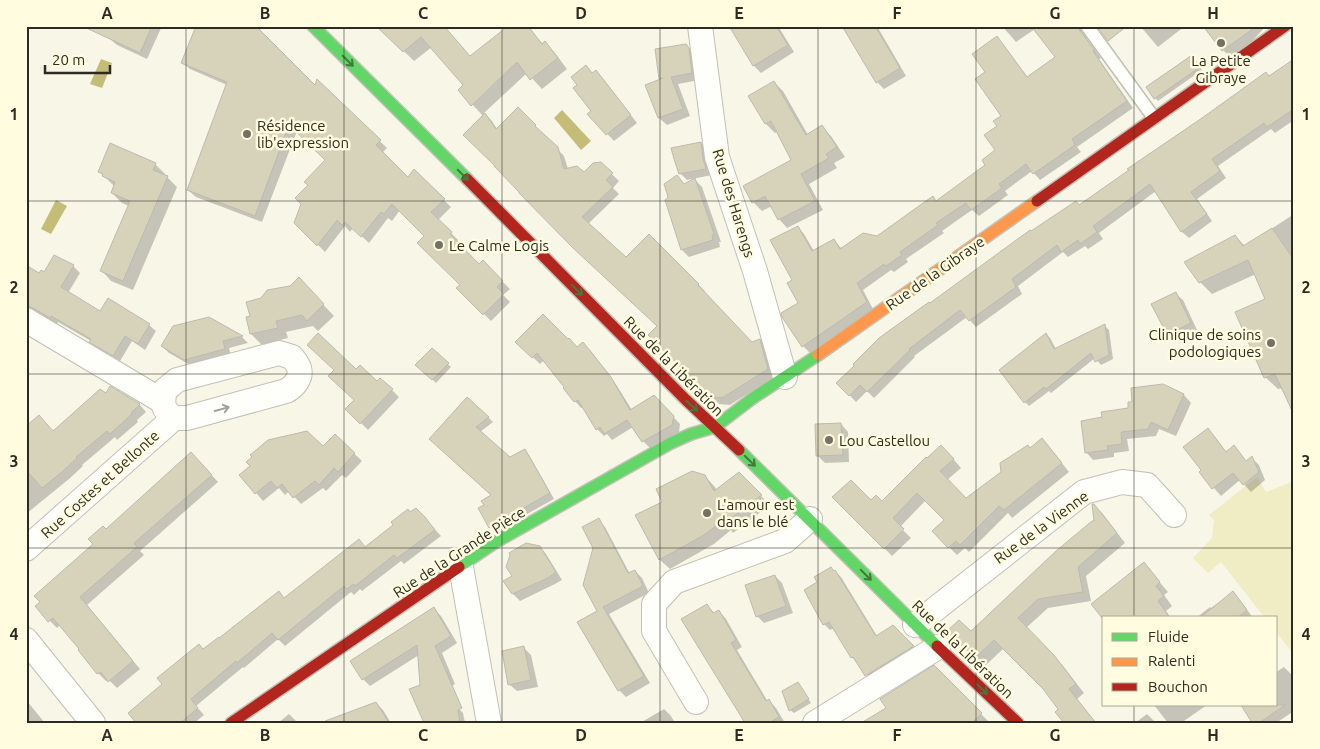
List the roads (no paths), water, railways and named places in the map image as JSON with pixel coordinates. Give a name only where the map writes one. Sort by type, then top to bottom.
[{"type":"street","name":"Rue de la Libération","points":[[313,26],[491,202],[684,399],[810,519],[915,625],[1018,723]]},
{"type":"street","name":"Rue des Harengs","points":[[700,26],[717,156],[755,270],[785,377]]},
{"type":"street","name":"Rue de la Gibraye","points":[[715,427],[753,398],[843,339],[1285,26]]},
{"type":"street","points":[[26,320],[168,410]]},
{"type":"street","name":"Rue Costes et Bellonte","points":[[279,353],[292,357],[299,369],[299,379],[293,388],[286,391],[187,418],[168,410],[164,390],[177,380],[279,353]]},
{"type":"street","name":"Rue Costes et Bellonte","points":[[26,549],[168,410]]},
{"type":"street","name":"Rue de la Grande Pièce","points":[[230,723],[496,542],[671,443],[691,434],[715,427]]},
{"type":"street","name":"Rue de la Vienne","points":[[915,625],[1084,492],[1122,482],[1147,485],[1174,516]]},
{"type":"street","points":[[696,702],[654,631],[654,604],[674,582],[785,541],[810,519]]},
{"type":"street","points":[[461,567],[489,723]]},
{"type":"street","points":[[26,640],[93,723]]},
{"type":"street","points":[[815,723],[938,647]]},
{"type":"lane","points":[[1087,26],[1154,118]]},
{"type":"place","name":"La Petite Gibraye","points":[[1221,43]]},
{"type":"place","name":"Résidence lib'expression","points":[[247,134]]},
{"type":"place","name":"Le Calme Logis","points":[[439,245]]},
{"type":"place","name":"Clinique de soins podologiques","points":[[1271,343]]},
{"type":"place","name":"Lou Castellou","points":[[829,440]]},
{"type":"place","name":"L'amour est dans le blé","points":[[707,513]]}]
